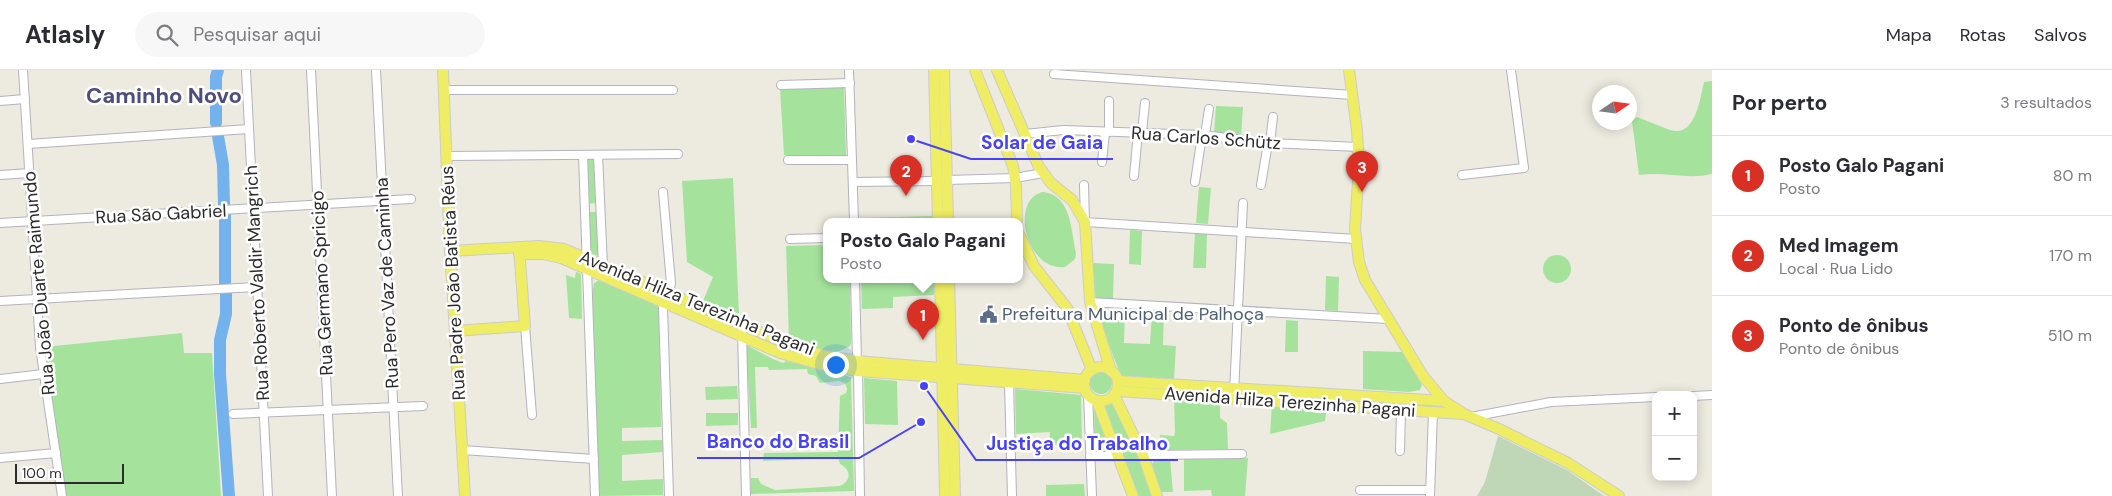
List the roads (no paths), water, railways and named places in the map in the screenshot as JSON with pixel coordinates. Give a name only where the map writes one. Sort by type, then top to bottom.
[{"type":"main road","name":"Rua Padre João Batista Réus","points":[[443,70],[450,251],[465,496]]},
{"type":"main road","points":[[934,70],[942,180],[948,218]]},
{"type":"main road","points":[[938,218],[942,180],[944,70]]},
{"type":"main road","points":[[975,70],[1006,146],[1016,178],[1017,218]]},
{"type":"main road","points":[[997,70],[1042,173],[1072,200],[1085,222],[1090,302],[1116,389],[1143,455],[1157,496]]},
{"type":"main road","points":[[1349,70],[1358,147],[1356,239],[1359,262],[1366,280],[1388,320],[1424,376],[1444,401],[1467,415],[1575,468],[1619,496]]},
{"type":"main road","points":[[1023,243],[1034,266],[1067,308],[1092,370],[1086,388],[1097,401],[1133,496]]},
{"type":"main road","name":"Avenida Hilza Terezinha Pagani","points":[[450,251],[519,251],[556,247],[587,264],[667,298],[813,352],[857,366]]},
{"type":"main road","points":[[455,331],[525,326],[519,251]]},
{"type":"main road","name":"Avenida Hilza Terezinha Pagani","points":[[587,264],[603,266],[740,336],[799,359],[1086,388]]},
{"type":"main road","points":[[940,283],[955,496]]},
{"type":"main road","points":[[945,496],[949,283]]},
{"type":"main road","points":[[757,343],[761,332]]},
{"type":"main road","points":[[1092,370],[1104,368],[1112,371]]},
{"type":"main road","name":"Avenida Hilza Terezinha Pagani","points":[[947,374],[1009,383],[1086,388]]},
{"type":"main road","name":"Avenida Hilza Terezinha Pagani","points":[[1116,389],[1234,387],[1444,401]]},
{"type":"main road","points":[[1097,401],[1106,401],[1116,389]]},
{"type":"main road","name":"Avenida Hilza Terezinha Pagani","points":[[1116,389],[1467,415]]},
{"type":"main road","points":[[1430,412],[1444,401]]},
{"type":"street","name":"Rua João Duarte Raimundo","points":[[23,70],[36,297],[43,374],[62,496]]},
{"type":"street","name":"Rua Roberto Valdir Mangrich","points":[[246,70],[268,496]]},
{"type":"street","name":"Rua Germano Spricigo","points":[[311,70],[332,496]]},
{"type":"street","name":"Rua Pero Vaz de Caminha","points":[[376,70],[398,496]]},
{"type":"street","points":[[850,70],[854,218]]},
{"type":"street","points":[[1462,175],[1524,168],[1511,70]]},
{"type":"street","points":[[1054,74],[1353,95]]},
{"type":"street","points":[[781,85],[850,83]]},
{"type":"street","points":[[444,90],[673,90]]},
{"type":"street","points":[[0,101],[25,99]]},
{"type":"street","points":[[1102,162],[1107,132],[1109,101]]},
{"type":"street","points":[[1134,176],[1145,103]]},
{"type":"street","points":[[1196,182],[1209,108]]},
{"type":"street","points":[[1262,185],[1273,117]]},
{"type":"street","points":[[28,144],[249,129]]},
{"type":"street","name":"Rua Carlos Schütz","points":[[1025,134],[1063,130],[1140,132],[1204,135],[1269,143],[1358,147]]},
{"type":"street","points":[[446,156],[678,154]]},
{"type":"street","points":[[583,155],[595,496]]},
{"type":"street","points":[[598,155],[602,208],[603,266]]},
{"type":"street","points":[[788,160],[852,160]]},
{"type":"street","points":[[0,175],[30,173]]},
{"type":"street","points":[[853,182],[1016,178],[1042,173]]},
{"type":"street","points":[[1084,185],[1085,222],[1242,230],[1356,239]]},
{"type":"street","points":[[664,192],[671,283],[663,308],[669,496]]},
{"type":"street","name":"Rua São Gabriel","points":[[0,223],[411,200]]},
{"type":"street","points":[[1233,398],[1239,311],[1243,203]]},
{"type":"street","points":[[585,209],[602,208]]},
{"type":"street","points":[[790,239],[823,238]]},
{"type":"street","points":[[855,283],[860,496]]},
{"type":"street","points":[[0,300],[257,287]]},
{"type":"street","points":[[1090,302],[1388,320]]},
{"type":"street","points":[[744,325],[740,336],[746,496]]},
{"type":"street","points":[[525,326],[532,415]]},
{"type":"street","points":[[0,378],[43,374]]},
{"type":"street","points":[[1009,383],[1012,496]]},
{"type":"street","points":[[1086,388],[1092,496]]},
{"type":"street","points":[[1697,396],[1712,395]]},
{"type":"street","points":[[1467,415],[1551,402],[1652,396]]},
{"type":"street","points":[[233,414],[423,406]]},
{"type":"street","points":[[1400,451],[1402,410]]},
{"type":"street","points":[[1360,490],[1430,493],[1430,412]]},
{"type":"street","points":[[462,450],[594,459]]},
{"type":"street","points":[[0,458],[56,453]]},
{"type":"street","points":[[1143,455],[1242,454]]},
{"type":"street","points":[[1090,456],[1119,456]]},
{"type":"waterway","points":[[216,123],[216,77],[218,70]]},
{"type":"waterway","points":[[218,136],[223,165],[224,204]]},
{"type":"waterway","points":[[225,215],[225,282]]},
{"type":"waterway","points":[[226,293],[226,314],[220,340],[220,374],[229,496]]},
{"type":"place","name":"Solar de Gaia","points":[[911,139]]},
{"type":"place","name":"Ponto de ônibus","points":[[1362,192]]},
{"type":"place","name":"Med Imagem","points":[[906,196]]},
{"type":"place","name":"Prefeitura Municipal de Palhoça","points":[[988,314]]},
{"type":"place","name":"Posto Galo Pagani","points":[[923,340]]},
{"type":"place","name":"Justiça do Trabalho","points":[[924,386]]},
{"type":"place","name":"Banco do Brasil","points":[[921,422]]},
{"type":"district","name":"Caminho Novo","points":[[164,95]]}]
